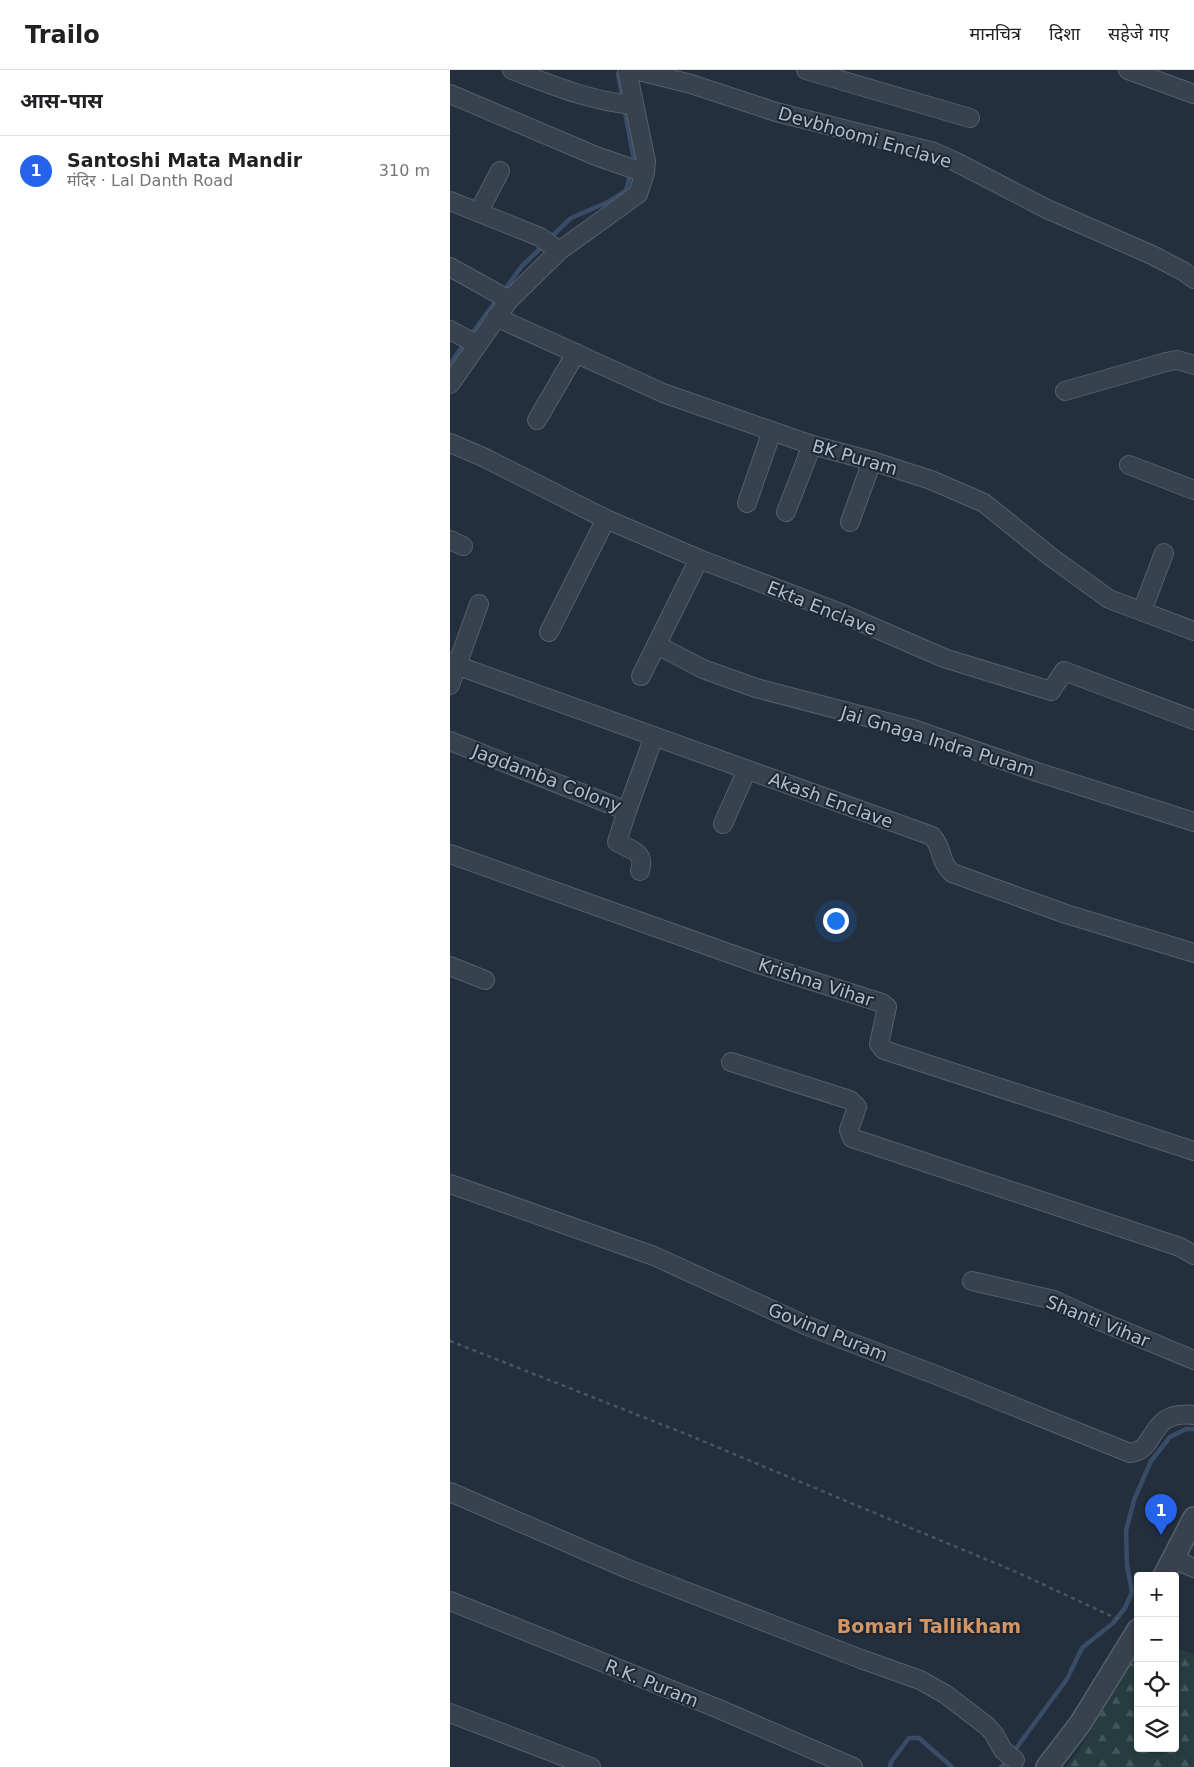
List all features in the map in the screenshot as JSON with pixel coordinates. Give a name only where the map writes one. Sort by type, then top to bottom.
[{"type":"street","points":[[512,70],[581,95],[625,104]]},
{"type":"street","points":[[450,384],[466,338],[496,317],[502,296],[550,244],[638,194],[637,170],[646,160],[625,104],[627,70]]},
{"type":"street","name":"Devbhoomi Enclave","points":[[635,70],[691,84],[776,112],[934,152],[954,160],[1047,209],[1152,255],[1194,279]]},
{"type":"street","points":[[806,70],[970,118]]},
{"type":"street","points":[[1128,70],[1194,94]]},
{"type":"street","points":[[450,94],[596,156],[637,170]]},
{"type":"street","points":[[479,211],[500,171]]},
{"type":"street","points":[[450,201],[479,211],[550,244]]},
{"type":"street","points":[[450,267],[502,296]]},
{"type":"street","name":"BK Puram","points":[[496,317],[663,393],[812,445],[872,461],[931,480],[984,504],[1051,557],[1109,599],[1194,631]]},
{"type":"street","points":[[537,420],[576,353]]},
{"type":"street","points":[[1065,391],[1166,362],[1177,360],[1194,365]]},
{"type":"street","points":[[747,503],[772,431]]},
{"type":"street","name":"Ekta Enclave","points":[[450,444],[483,457],[606,520],[699,559],[838,612],[944,658],[1051,691],[1064,671],[1194,720]]},
{"type":"street","points":[[786,512],[812,445]]},
{"type":"street","points":[[850,522],[872,461]]},
{"type":"street","points":[[1129,464],[1194,490]]},
{"type":"street","points":[[550,632],[606,520]]},
{"type":"street","points":[[1142,612],[1164,553]]},
{"type":"street","points":[[642,676],[699,559]]},
{"type":"street","points":[[450,684],[453,664],[479,604]]},
{"type":"street","name":"Jai Gnaga Indra Puram","points":[[657,645],[703,669],[756,688],[914,729],[1037,772],[1194,822]]},
{"type":"street","name":"Akash Enclave","points":[[453,664],[932,836],[939,844],[944,865],[952,873],[1066,914],[1194,953]]},
{"type":"street","name":"Jagdamba Colony","points":[[450,741],[627,811],[654,736]]},
{"type":"street","points":[[723,824],[747,770]]},
{"type":"street","points":[[627,811],[617,842],[641,855],[643,861],[640,871]]},
{"type":"street","name":"Krishna Vihar","points":[[450,854],[762,965],[882,1003],[887,1007],[879,1044],[884,1050],[1194,1151]]},
{"type":"street","points":[[450,966],[485,980]]},
{"type":"street","points":[[731,1062],[850,1100],[857,1107],[849,1130],[852,1138],[1180,1246],[1194,1255]]},
{"type":"street","name":"Govind Puram","points":[[450,1184],[654,1256],[805,1325],[936,1374],[1130,1453],[1144,1448],[1156,1428],[1172,1415],[1194,1415]]},
{"type":"street","name":"Shanti Vihar","points":[[972,1282],[1054,1300],[1194,1360]]},
{"type":"street","points":[[450,1492],[628,1570],[920,1680],[945,1694],[987,1726],[1009,1755]]},
{"type":"street","points":[[1194,1518],[1168,1568],[1194,1568]]},
{"type":"street","name":"R.K. Puram","points":[[450,1602],[719,1709],[853,1767]]},
{"type":"street","points":[[1047,1767],[1080,1724],[1132,1626]]},
{"type":"street","points":[[450,1713],[591,1767]]},
{"type":"path","points":[[450,1340],[686,1434],[1014,1571],[1132,1626]]},
{"type":"green space","points":[[1179,1649],[1194,1654],[1194,1767],[1066,1767],[1077,1753],[1134,1660],[1134,1752],[1179,1752]]},
{"type":"waterway","points":[[618,74],[623,100]]},
{"type":"waterway","points":[[624,107],[634,160],[633,166]]},
{"type":"waterway","points":[[549,239],[571,218],[608,202],[626,190],[631,173]]},
{"type":"waterway","points":[[503,292],[522,266],[544,245]]},
{"type":"waterway","points":[[470,336],[498,298]]},
{"type":"waterway","points":[[450,364],[465,342]]},
{"type":"waterway","points":[[1012,1754],[1067,1679],[1082,1648],[1113,1623],[1125,1608],[1132,1592],[1127,1565],[1126,1531],[1134,1500],[1151,1461],[1170,1437],[1186,1429],[1194,1429]]},
{"type":"waterway","points":[[890,1767],[891,1762],[909,1738],[919,1738],[952,1767]]},
{"type":"waterway","points":[[1001,1767],[1008,1760]]},
{"type":"place","name":"Santoshi Mata Mandir","points":[[1161,1535]]},
{"type":"district","name":"Bomari Tallikham","points":[[929,1626]]}]
